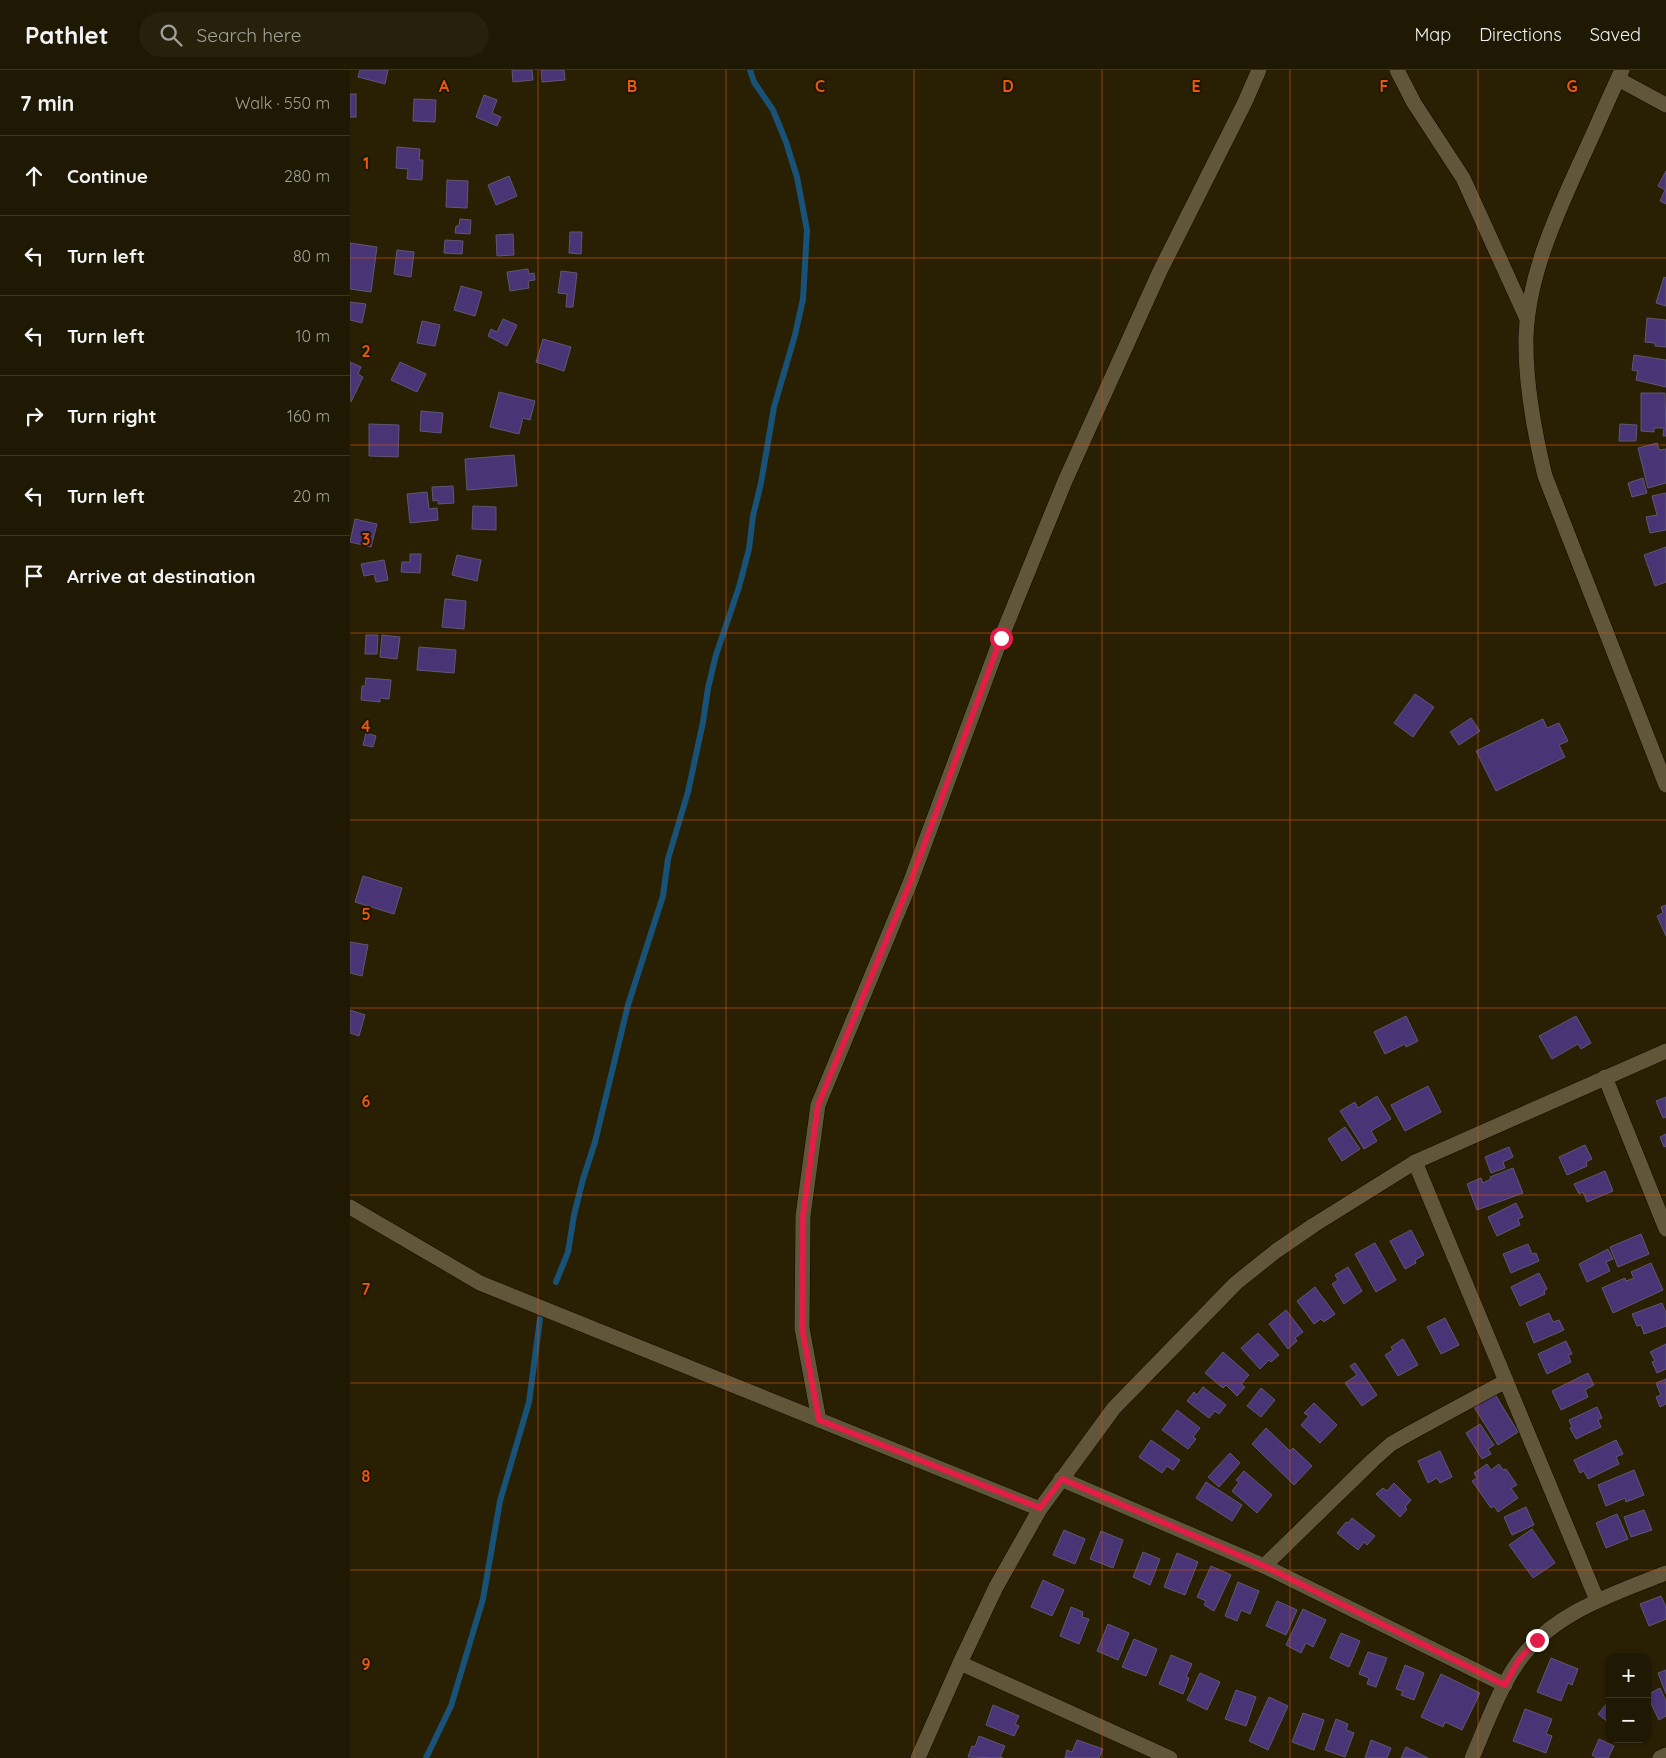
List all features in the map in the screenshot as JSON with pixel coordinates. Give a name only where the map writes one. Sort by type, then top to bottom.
[{"type":"street","points":[[819,1420],[802,1328],[803,1216],[818,1105],[910,883],[1001,638],[1065,481],[1160,272],[1245,102],[1259,70]]},
{"type":"street","points":[[1397,70],[1414,103],[1463,178],[1528,321]]},
{"type":"street","points":[[1666,105],[1620,74],[1556,217],[1532,291],[1526,337],[1528,386],[1535,434],[1545,476],[1666,785]]},
{"type":"street","points":[[918,1758],[996,1587],[1040,1508],[1114,1408],[1236,1283],[1276,1251],[1415,1162],[1666,1051]]},
{"type":"street","points":[[1606,1077],[1666,1229]]},
{"type":"street","points":[[1415,1162],[1597,1600]]},
{"type":"street","points":[[350,1207],[480,1283],[1040,1508]]},
{"type":"street","points":[[1264,1566],[1372,1460],[1392,1444],[1506,1381]]},
{"type":"street","points":[[1062,1479],[1264,1566],[1505,1685]]},
{"type":"street","points":[[1472,1758],[1518,1661],[1537,1640],[1565,1618],[1597,1600],[1666,1572]]},
{"type":"street","points":[[960,1663],[1152,1754],[1170,1758]]},
{"type":"street","points":[[1660,1758],[1666,1755]]},
{"type":"building","points":[[360,70],[388,70],[385,84],[358,77]]},
{"type":"building","points":[[512,70],[532,70],[533,80],[513,82]]},
{"type":"building","points":[[541,70],[564,70],[565,80],[542,82]]},
{"type":"building","points":[[350,94],[356,94],[356,117],[350,117]]},
{"type":"building","points":[[484,95],[497,100],[492,113],[501,117],[497,126],[476,117]]},
{"type":"building","points":[[414,99],[436,100],[435,122],[413,121]]},
{"type":"building","points":[[397,147],[420,149],[419,160],[423,160],[422,180],[407,179],[408,169],[396,168]]},
{"type":"building","points":[[1666,171],[1666,204],[1660,201],[1665,190],[1658,186]]},
{"type":"building","points":[[509,176],[517,196],[496,205],[488,185]]},
{"type":"building","points":[[447,180],[468,181],[467,208],[446,207]]},
{"type":"building","points":[[460,219],[471,220],[470,234],[455,233]]},
{"type":"building","points":[[570,232],[582,232],[581,254],[569,253]]},
{"type":"building","points":[[513,234],[514,255],[497,256],[496,235]]},
{"type":"building","points":[[445,240],[463,241],[462,254],[444,253]]},
{"type":"building","points":[[350,243],[377,247],[371,292],[350,289]]},
{"type":"building","points":[[397,250],[414,252],[411,277],[394,274]]},
{"type":"building","points":[[528,269],[529,274],[534,273],[535,280],[528,281],[529,288],[510,291],[507,272]]},
{"type":"building","points":[[561,271],[577,273],[573,307],[566,307],[567,294],[558,293]]},
{"type":"building","points":[[1664,277],[1666,278],[1666,306],[1656,303]]},
{"type":"building","points":[[461,286],[482,292],[475,316],[454,310]]},
{"type":"building","points":[[350,302],[366,304],[362,323],[350,320]]},
{"type":"building","points":[[1647,318],[1666,320],[1666,347],[1655,346],[1655,343],[1645,342]]},
{"type":"building","points":[[503,319],[517,325],[507,346],[488,336],[491,329],[497,332]]},
{"type":"building","points":[[422,321],[440,325],[435,346],[417,343]]},
{"type":"building","points":[[543,339],[571,347],[564,371],[536,362]]},
{"type":"building","points":[[1634,355],[1666,360],[1666,387],[1636,380],[1638,371],[1632,370]]},
{"type":"building","points":[[350,362],[361,367],[358,374],[363,377],[351,402]]},
{"type":"building","points":[[400,362],[426,374],[417,392],[391,380]]},
{"type":"building","points":[[499,392],[535,401],[530,420],[523,418],[519,434],[490,427]]},
{"type":"building","points":[[1641,393],[1665,393],[1666,436],[1663,436],[1664,428],[1654,428],[1654,432],[1641,431]]},
{"type":"building","points":[[421,411],[443,413],[441,433],[420,431]]},
{"type":"building","points":[[369,424],[399,425],[398,457],[369,456]]},
{"type":"building","points":[[1620,424],[1637,425],[1636,441],[1619,441]]},
{"type":"building","points":[[1657,443],[1659,450],[1666,449],[1666,483],[1648,488],[1638,448]]},
{"type":"building","points":[[514,455],[517,486],[467,490],[465,459]]},
{"type":"building","points":[[1643,478],[1647,493],[1632,497],[1628,483]]},
{"type":"building","points":[[453,486],[454,503],[438,504],[438,500],[433,501],[432,487]]},
{"type":"building","points":[[427,492],[429,509],[437,508],[438,520],[410,523],[407,494]]},
{"type":"building","points":[[1666,493],[1666,530],[1650,533],[1646,517],[1657,515],[1652,496]]},
{"type":"building","points":[[473,506],[496,507],[496,530],[472,529]]},
{"type":"building","points":[[355,519],[377,524],[371,547],[350,542]]},
{"type":"building","points":[[1666,547],[1666,582],[1655,586],[1644,555]]},
{"type":"building","points":[[410,554],[421,554],[420,573],[401,572],[402,562],[410,562]]},
{"type":"building","points":[[457,555],[481,560],[477,581],[452,575]]},
{"type":"building","points":[[384,560],[388,580],[376,582],[374,574],[364,576],[361,564]]},
{"type":"building","points":[[445,599],[466,601],[464,629],[442,627]]},
{"type":"building","points":[[366,635],[378,635],[377,654],[365,654]]},
{"type":"building","points":[[382,635],[400,637],[397,659],[380,657]]},
{"type":"building","points":[[419,647],[456,650],[454,673],[417,670]]},
{"type":"building","points":[[366,678],[391,680],[389,699],[380,698],[380,702],[361,700],[362,686],[365,686]]},
{"type":"building","points":[[1415,694],[1434,707],[1413,737],[1394,723]]},
{"type":"building","points":[[1471,718],[1480,731],[1459,745],[1450,732]]},
{"type":"building","points":[[1543,719],[1547,728],[1559,723],[1568,741],[1559,745],[1565,757],[1496,791],[1476,751]]},
{"type":"building","points":[[366,733],[376,736],[373,747],[363,745]]},
{"type":"building","points":[[363,876],[402,888],[394,914],[355,902]]},
{"type":"building","points":[[1666,905],[1666,936],[1657,916],[1663,913],[1661,907]]},
{"type":"building","points":[[350,942],[368,945],[362,976],[350,973]]},
{"type":"building","points":[[350,1010],[365,1015],[359,1036],[350,1033]]},
{"type":"building","points":[[1406,1016],[1418,1041],[1406,1047],[1405,1044],[1385,1054],[1374,1032]]},
{"type":"building","points":[[1576,1016],[1591,1043],[1581,1049],[1578,1044],[1552,1059],[1539,1036]]},
{"type":"building","points":[[1428,1086],[1441,1112],[1405,1131],[1391,1105]]},
{"type":"building","points":[[1377,1096],[1391,1119],[1371,1131],[1377,1141],[1364,1149],[1340,1111],[1355,1102],[1358,1108]]},
{"type":"building","points":[[1666,1097],[1666,1117],[1663,1118],[1656,1101]]},
{"type":"building","points":[[1345,1127],[1360,1149],[1342,1161],[1328,1139]]},
{"type":"building","points":[[1666,1134],[1666,1146],[1664,1147],[1660,1137]]},
{"type":"building","points":[[1585,1145],[1592,1159],[1586,1162],[1587,1166],[1567,1175],[1559,1157]]},
{"type":"building","points":[[1509,1147],[1513,1157],[1503,1162],[1505,1168],[1491,1173],[1485,1157]]},
{"type":"building","points":[[1513,1168],[1523,1193],[1477,1210],[1467,1184],[1481,1178],[1483,1183],[1491,1179],[1490,1177]]},
{"type":"building","points":[[1605,1171],[1613,1191],[1587,1202],[1583,1192],[1579,1194],[1574,1184]]},
{"type":"building","points":[[1516,1203],[1523,1217],[1518,1219],[1520,1225],[1497,1236],[1488,1217]]},
{"type":"building","points":[[1411,1230],[1424,1255],[1415,1260],[1416,1263],[1405,1269],[1390,1241]]},
{"type":"building","points":[[1641,1234],[1649,1254],[1618,1267],[1610,1247]]},
{"type":"building","points":[[1375,1243],[1396,1280],[1376,1292],[1355,1254]]},
{"type":"building","points":[[1528,1244],[1532,1254],[1536,1253],[1539,1261],[1511,1273],[1503,1254]]},
{"type":"building","points":[[1608,1249],[1613,1259],[1606,1262],[1610,1271],[1587,1282],[1579,1264]]},
{"type":"building","points":[[1651,1263],[1663,1290],[1613,1313],[1602,1288],[1625,1278],[1626,1281],[1634,1278],[1631,1272]]},
{"type":"building","points":[[1348,1267],[1362,1291],[1344,1304],[1332,1284],[1338,1280],[1335,1275]]},
{"type":"building","points":[[1539,1273],[1547,1289],[1544,1291],[1545,1294],[1520,1306],[1511,1287]]},
{"type":"building","points":[[1315,1287],[1335,1314],[1324,1322],[1321,1319],[1314,1324],[1297,1301]]},
{"type":"building","points":[[1662,1303],[1666,1313],[1666,1326],[1644,1334],[1641,1325],[1637,1326],[1632,1314]]},
{"type":"building","points":[[1286,1310],[1303,1332],[1295,1338],[1297,1341],[1288,1349],[1269,1324]]},
{"type":"building","points":[[1549,1313],[1553,1322],[1559,1320],[1564,1330],[1534,1343],[1526,1323]]},
{"type":"building","points":[[1445,1318],[1459,1345],[1441,1354],[1427,1327]]},
{"type":"building","points":[[1258,1333],[1279,1355],[1271,1362],[1269,1360],[1260,1369],[1241,1348]]},
{"type":"building","points":[[1403,1339],[1418,1365],[1398,1376],[1385,1355],[1393,1350],[1391,1347]]},
{"type":"building","points":[[1566,1341],[1572,1354],[1568,1355],[1571,1362],[1547,1374],[1538,1354]]},
{"type":"building","points":[[1666,1344],[1666,1369],[1657,1373],[1652,1362],[1655,1361],[1650,1352]]},
{"type":"building","points":[[1223,1352],[1249,1375],[1241,1384],[1245,1387],[1237,1396],[1226,1385],[1223,1388],[1205,1373]]},
{"type":"building","points":[[1355,1363],[1377,1395],[1362,1406],[1345,1383],[1357,1375],[1350,1366]]},
{"type":"building","points":[[1588,1373],[1594,1385],[1585,1390],[1588,1397],[1561,1410],[1552,1391]]},
{"type":"building","points":[[1666,1379],[1666,1404],[1660,1407],[1656,1397],[1661,1395],[1656,1383]]},
{"type":"building","points":[[1203,1387],[1226,1405],[1219,1414],[1215,1411],[1209,1418],[1187,1401],[1194,1392],[1197,1395]]},
{"type":"building","points":[[1261,1388],[1275,1400],[1261,1417],[1247,1406]]},
{"type":"building","points":[[1493,1391],[1518,1432],[1498,1445],[1472,1404]]},
{"type":"building","points":[[1314,1403],[1337,1425],[1320,1443],[1301,1425],[1309,1416],[1304,1413]]},
{"type":"building","points":[[1597,1407],[1602,1418],[1598,1420],[1601,1427],[1576,1439],[1570,1428],[1572,1427],[1569,1420]]},
{"type":"building","points":[[1177,1410],[1200,1428],[1193,1437],[1196,1439],[1188,1449],[1162,1430]]},
{"type":"building","points":[[1480,1424],[1494,1445],[1488,1449],[1491,1454],[1482,1459],[1466,1433]]},
{"type":"building","points":[[1266,1428],[1290,1451],[1293,1448],[1312,1466],[1294,1485],[1252,1444]]},
{"type":"building","points":[[1151,1440],[1180,1460],[1173,1470],[1167,1466],[1162,1473],[1139,1457]]},
{"type":"building","points":[[1616,1440],[1623,1454],[1616,1457],[1619,1464],[1588,1479],[1584,1471],[1580,1473],[1574,1460]]},
{"type":"building","points":[[1440,1451],[1452,1477],[1440,1483],[1437,1478],[1428,1483],[1418,1461]]},
{"type":"building","points":[[1230,1453],[1240,1463],[1219,1487],[1208,1477]]},
{"type":"building","points":[[1487,1464],[1491,1470],[1499,1464],[1503,1470],[1506,1469],[1517,1485],[1511,1488],[1518,1498],[1498,1512],[1494,1506],[1491,1508],[1472,1481],[1477,1478],[1474,1473]]},
{"type":"building","points":[[1634,1470],[1644,1495],[1626,1502],[1625,1498],[1606,1506],[1598,1485]]},
{"type":"building","points":[[1244,1471],[1272,1495],[1257,1513],[1232,1491],[1239,1482],[1236,1480]]},
{"type":"building","points":[[1206,1482],[1242,1505],[1232,1521],[1196,1498]]},
{"type":"building","points":[[1394,1483],[1411,1500],[1405,1507],[1407,1509],[1400,1517],[1376,1494],[1383,1488],[1387,1491]]},
{"type":"building","points":[[1526,1507],[1534,1525],[1512,1535],[1504,1517]]},
{"type":"building","points":[[1644,1510],[1652,1530],[1631,1537],[1624,1517]]},
{"type":"building","points":[[1617,1514],[1628,1539],[1606,1548],[1596,1523]]},
{"type":"building","points":[[1352,1518],[1375,1536],[1367,1545],[1364,1542],[1358,1550],[1337,1533]]},
{"type":"building","points":[[1532,1529],[1555,1563],[1533,1578],[1509,1545]]},
{"type":"building","points":[[1064,1530],[1085,1539],[1075,1564],[1053,1555]]},
{"type":"building","points":[[1101,1531],[1123,1540],[1113,1568],[1090,1559]]},
{"type":"building","points":[[1143,1552],[1160,1559],[1150,1585],[1133,1577]]},
{"type":"building","points":[[1177,1553],[1198,1562],[1185,1595],[1164,1587]]},
{"type":"building","points":[[1211,1566],[1231,1575],[1214,1611],[1204,1605],[1206,1601],[1197,1597]]},
{"type":"building","points":[[1043,1580],[1064,1590],[1052,1616],[1031,1607]]},
{"type":"building","points":[[1238,1582],[1259,1591],[1250,1614],[1241,1610],[1237,1621],[1225,1616]]},
{"type":"building","points":[[1661,1596],[1666,1607],[1666,1619],[1649,1626],[1640,1604]]},
{"type":"building","points":[[1277,1601],[1297,1610],[1286,1635],[1266,1626]]},
{"type":"building","points":[[1071,1607],[1083,1612],[1082,1617],[1089,1619],[1079,1644],[1060,1636]]},
{"type":"building","points":[[1303,1609],[1326,1620],[1313,1647],[1306,1643],[1301,1653],[1286,1645]]},
{"type":"building","points":[[1108,1624],[1129,1633],[1118,1660],[1097,1651]]},
{"type":"building","points":[[1341,1633],[1360,1641],[1349,1667],[1330,1658]]},
{"type":"building","points":[[1134,1639],[1157,1649],[1146,1676],[1122,1667]]},
{"type":"building","points":[[1368,1652],[1387,1658],[1376,1687],[1367,1684],[1369,1678],[1359,1674]]},
{"type":"building","points":[[1171,1655],[1192,1664],[1186,1677],[1189,1678],[1183,1694],[1159,1684]]},
{"type":"building","points":[[1551,1658],[1578,1669],[1572,1685],[1568,1683],[1561,1701],[1537,1692]]},
{"type":"building","points":[[1405,1665],[1424,1673],[1414,1700],[1401,1695],[1403,1691],[1396,1689]]},
{"type":"building","points":[[1666,1670],[1666,1694],[1658,1673]]},
{"type":"building","points":[[1200,1673],[1220,1682],[1207,1710],[1187,1700]]},
{"type":"building","points":[[1441,1674],[1480,1693],[1462,1730],[1445,1722],[1443,1727],[1421,1717]]},
{"type":"building","points":[[1660,1688],[1666,1701],[1666,1716],[1659,1720],[1651,1703],[1651,1693]]},
{"type":"building","points":[[1236,1690],[1256,1697],[1246,1726],[1225,1719]]},
{"type":"building","points":[[1269,1697],[1288,1706],[1268,1750],[1249,1741]]},
{"type":"building","points":[[993,1705],[1019,1716],[1015,1724],[1019,1726],[1014,1736],[986,1725]]},
{"type":"building","points":[[1606,1705],[1606,1721],[1598,1714]]},
{"type":"building","points":[[1525,1709],[1552,1719],[1546,1734],[1552,1736],[1546,1753],[1513,1741]]},
{"type":"building","points":[[1303,1713],[1324,1720],[1314,1750],[1292,1742]]},
{"type":"building","points":[[1336,1719],[1348,1724],[1346,1730],[1354,1733],[1345,1757],[1325,1750]]},
{"type":"building","points":[[979,1736],[1005,1746],[1000,1757],[1003,1758],[968,1757],[972,1746],[975,1747]]},
{"type":"building","points":[[1599,1739],[1614,1746],[1608,1758],[1597,1758],[1592,1755]]},
{"type":"building","points":[[1077,1740],[1103,1749],[1099,1758],[1065,1758],[1067,1750],[1072,1752]]},
{"type":"building","points":[[1371,1740],[1391,1748],[1387,1758],[1365,1758]]},
{"type":"building","points":[[1406,1747],[1428,1758],[1401,1758]]},
{"type":"waterway","points":[[556,1282],[568,1252],[574,1215],[595,1142],[628,1005],[663,896],[668,859],[688,792],[716,655],[739,587],[749,549],[753,516],[761,483],[774,407],[795,335],[803,299],[807,230],[797,177],[773,110],[754,82],[750,70]]},
{"type":"waterway","points":[[426,1758],[451,1706],[483,1599],[500,1501],[529,1402],[540,1319]]},
{"type":"route","points":[[1001,638],[910,883],[818,1105],[803,1216],[802,1328],[819,1420],[1040,1508],[1062,1479],[1264,1566],[1505,1685],[1518,1661],[1537,1640]]}]
